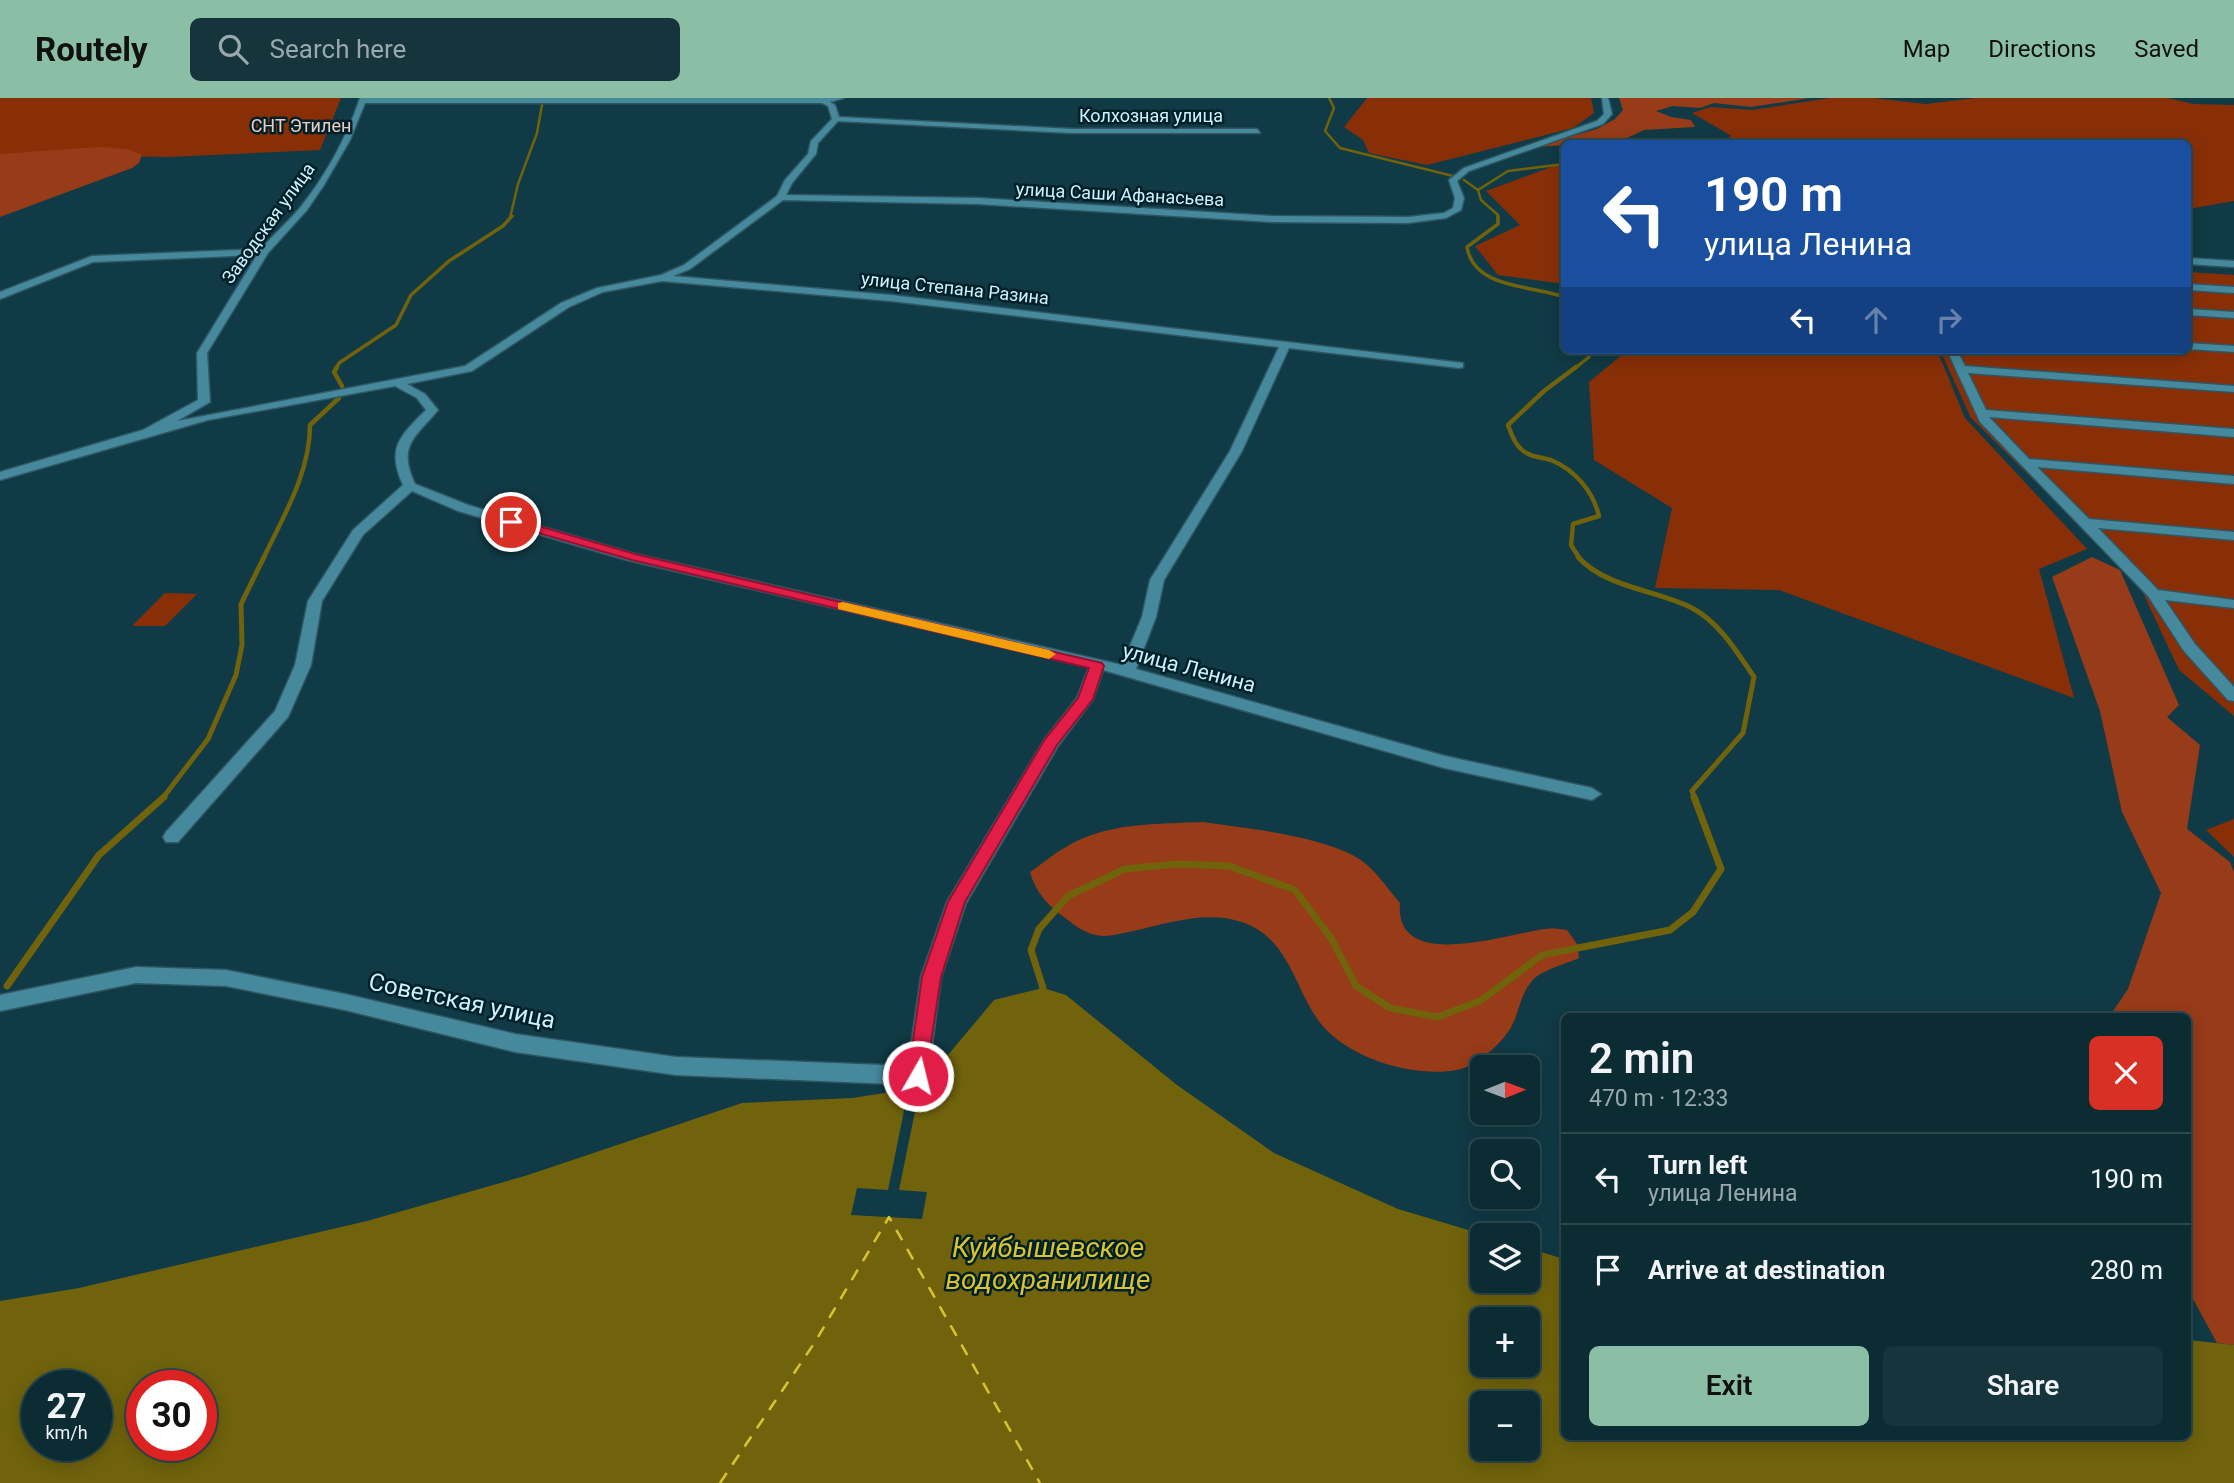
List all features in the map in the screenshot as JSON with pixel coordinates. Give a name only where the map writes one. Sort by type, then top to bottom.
[{"type":"street","points":[[363,99],[823,101],[841,98]]},
{"type":"street","name":"улица Саши Афанасьева","points":[[781,197],[978,201],[1295,219],[1408,220],[1446,215],[1457,210],[1461,204],[1453,180],[1460,171],[1506,152],[1591,127],[1609,112],[1605,98]]},
{"type":"street","name":"Заводская улица","points":[[0,476],[147,433],[204,402],[202,353],[264,252],[303,209],[317,188],[346,139],[363,99]]},
{"type":"street","points":[[662,278],[687,267],[781,197],[788,182],[812,154],[814,143],[836,119],[831,105],[823,101]]},
{"type":"street","name":"Колхозная улица","points":[[836,119],[1072,131],[1257,131]]},
{"type":"street","points":[[0,296],[92,259],[264,252]]},
{"type":"street","points":[[2191,261],[2234,264]]},
{"type":"street","name":"улица Степана Разина","points":[[396,382],[468,369],[565,305],[600,290],[662,278],[891,298],[1459,365]]},
{"type":"street","points":[[2191,287],[2234,290]]},
{"type":"street","points":[[2191,312],[2234,315]]},
{"type":"street","points":[[1127,671],[1149,617],[1157,580],[1236,451],[1285,346]]},
{"type":"street","points":[[2191,346],[2234,349]]},
{"type":"street","points":[[1954,354],[1982,412],[2026,462],[2154,594],[2168,617],[2226,682],[2234,696]]},
{"type":"street","points":[[1961,369],[2234,389]]},
{"type":"street","points":[[147,433],[207,417],[396,382],[421,396],[432,410],[408,436],[398,454],[401,471],[410,486],[358,533],[315,601],[303,665],[282,713],[172,838]]},
{"type":"street","points":[[1982,412],[2234,433]]},
{"type":"street","points":[[2026,462],[2234,480]]},
{"type":"street","name":"улица Ленина","points":[[410,486],[463,508],[632,557],[1127,671],[1444,762],[1592,794]]},
{"type":"street","points":[[2084,523],[2234,536]]},
{"type":"street","points":[[2154,594],[2234,604]]},
{"type":"street","name":"Советская улица","points":[[0,1003],[136,975],[226,978],[345,1002],[515,1043],[676,1066],[918,1076],[931,977],[957,902],[1051,743],[1085,699],[1097,666]]},
{"type":"green space","name":"СНТ Этилен","points":[[0,98],[341,98],[320,150],[169,157],[0,154]]},
{"type":"green space","points":[[1367,98],[1591,98],[1594,113],[1573,128],[1427,165],[1369,153],[1363,140],[1344,127]]},
{"type":"green space","points":[[1830,98],[1873,98],[1926,104],[1975,98],[2167,98],[2194,104],[2234,105],[2234,201],[2191,208],[2191,140],[1729,140],[1730,135],[1692,113],[1711,107],[1752,110]]},
{"type":"green space","points":[[1554,166],[1561,166],[1561,284],[1498,275],[1475,246],[1520,225],[1486,191]]},
{"type":"green space","points":[[2191,272],[2234,275],[2234,716],[2179,670],[2139,584],[1971,418],[1942,354],[2191,354]]},
{"type":"green space","points":[[1623,354],[1939,354],[1965,418],[2087,549],[2039,569],[2074,698],[1779,590],[1655,588],[1672,508],[1594,460],[1589,382]]},
{"type":"green space","points":[[165,593],[197,594],[165,626],[132,626]]},
{"type":"green space","points":[[2234,819],[2234,857],[2206,830]]},
{"type":"shaded area","points":[[1619,98],[1810,98],[1751,107],[1714,103],[1700,108],[1673,106],[1656,111],[1691,120],[1695,127],[1644,130],[1615,140],[1561,140],[1561,145],[1535,147],[1597,129],[1615,119],[1623,110]]},
{"type":"shaded area","points":[[99,147],[127,149],[142,155],[139,163],[132,168],[0,217],[0,154]]},
{"type":"shaded area","points":[[2092,557],[2120,570],[2179,705],[2167,717],[2200,745],[2187,829],[2230,862],[2234,872],[2234,1345],[2217,1343],[2191,1295],[2191,1013],[2112,1013],[2128,989],[2161,893],[2122,812],[2100,711],[2052,577]]},
{"type":"shaded area","points":[[1204,822],[1262,830],[1322,843],[1356,857],[1374,872],[1400,903],[1403,925],[1415,938],[1434,943],[1456,944],[1546,929],[1562,929],[1567,930],[1577,944],[1579,958],[1536,977],[1524,995],[1506,1035],[1485,1055],[1470,1055],[1470,1065],[1440,1072],[1401,1068],[1381,1062],[1362,1055],[1330,1033],[1309,1006],[1280,951],[1258,930],[1229,919],[1201,917],[1100,936],[1083,930],[1058,913],[1035,886],[1030,872],[1066,847],[1098,833],[1151,824]]},
{"type":"water","name":"Куйбышевское водохранилище","points":[[1043,988],[1066,995],[1177,1085],[1274,1153],[1398,1209],[1470,1231],[1470,1293],[1540,1293],[1540,1252],[1561,1258],[1561,1440],[2191,1440],[2191,1340],[2234,1345],[2234,1483],[0,1483],[0,1301],[79,1288],[367,1221],[528,1175],[742,1103],[852,1098],[898,1091],[927,1080],[994,1000]]},
{"type":"pier","points":[[921,1082],[899,1190],[927,1192],[922,1219],[851,1215],[857,1188],[888,1190],[909,1086]]},
{"type":"waterway","points":[[1329,98],[1334,108],[1325,131],[1340,148],[1453,176]]},
{"type":"waterway","points":[[510,218],[518,184],[537,133],[542,105]]},
{"type":"waterway","points":[[1478,190],[1508,171],[1561,164]]},
{"type":"waterway","points":[[1464,180],[1478,190]]},
{"type":"waterway","points":[[1478,190],[1481,200],[1498,215],[1498,224],[1467,247],[1472,261],[1480,271],[1492,278],[1561,296]]},
{"type":"waterway","points":[[337,367],[396,325],[411,295],[449,261],[503,226],[512,216]]},
{"type":"waterway","points":[[1574,369],[1589,354]]},
{"type":"waterway","points":[[337,367],[334,372],[342,386]]},
{"type":"waterway","points":[[1576,367],[1544,391],[1508,425],[1515,441],[1524,452],[1560,464],[1588,490],[1599,516],[1573,524],[1571,545],[1580,558]]},
{"type":"waterway","points":[[264,557],[300,477],[309,443],[310,425],[339,398]]},
{"type":"waterway","points":[[163,798],[208,739],[236,675],[242,645],[241,604],[264,557]]},
{"type":"waterway","points":[[1580,558],[1603,576],[1678,602],[1702,614],[1727,639],[1754,677],[1743,733],[1692,791],[1695,799]]},
{"type":"waterway","points":[[1041,994],[1043,988],[1031,950],[1039,929],[1068,896],[1125,869],[1177,864],[1229,866],[1295,890],[1331,938],[1356,986],[1390,1008],[1437,1017],[1480,1001],[1542,955],[1670,930],[1693,912],[1721,869],[1694,797]]},
{"type":"waterway","points":[[7,986],[99,855],[163,798]]},
{"type":"ferry route","points":[[720,1483],[815,1342],[889,1217],[1040,1483]]},
{"type":"slow traffic","points":[[843,606],[1049,654]]},
{"type":"route","points":[[511,522],[632,557],[1097,666],[1085,699],[1051,743],[957,902],[931,977],[918,1076]]}]
